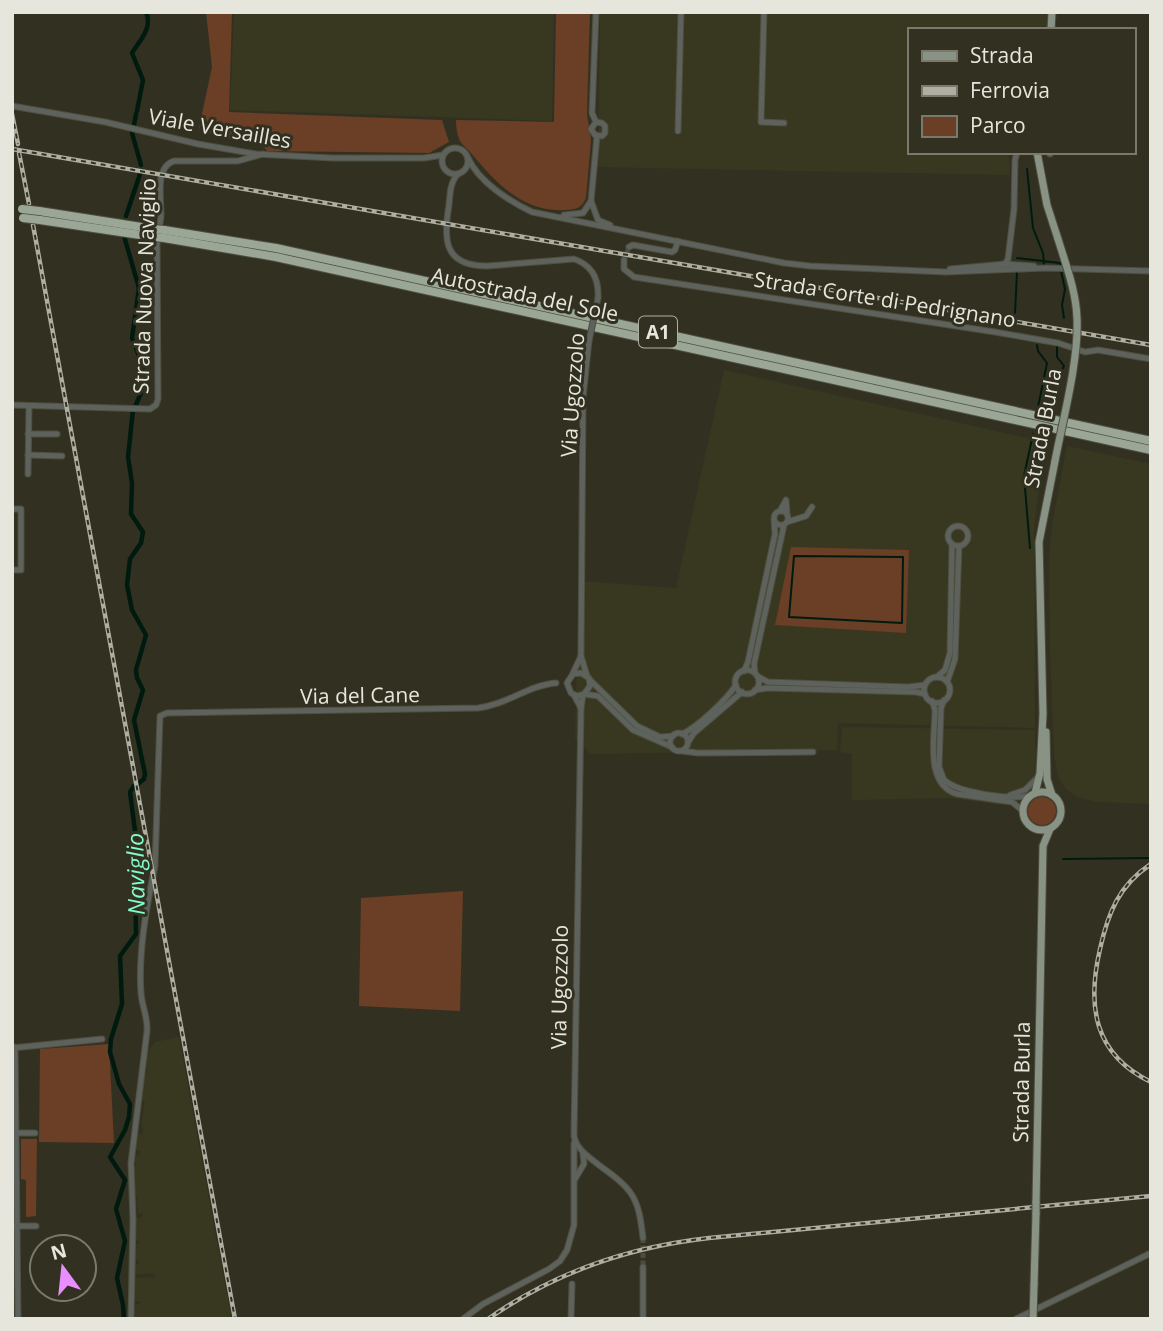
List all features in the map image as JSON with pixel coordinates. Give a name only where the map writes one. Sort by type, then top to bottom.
[{"type":"highway","name":"Autostrada del Sole","points":[[12,209],[23,214]]},
{"type":"highway","name":"Autostrada del Sole","points":[[12,217],[23,214],[39,215],[130,230],[276,248],[1151,441]]},
{"type":"highway","name":"Autostrada del Sole","points":[[164,234],[1151,450]]},
{"type":"main road","name":"Strada Burla","points":[[1033,1319],[1043,846],[1050,829],[1059,820],[1061,810],[1047,779],[1039,542],[1075,351],[1077,318],[1074,293],[1047,205],[1037,154]]},
{"type":"main road","name":"Strada Burla","points":[[1043,714],[1041,773],[1022,810],[1026,822],[1035,830],[1043,846]]},
{"type":"main road","points":[[1032,795],[1041,792],[1052,795]]},
{"type":"main road","points":[[1035,830],[1050,829]]},
{"type":"street","points":[[596,12],[592,113],[596,122]]},
{"type":"street","points":[[678,131],[681,12]]},
{"type":"street","points":[[764,12],[761,122],[784,123]]},
{"type":"street","name":"Viale Versailles","points":[[12,106],[122,126],[209,146],[263,154],[310,158],[424,158],[443,155]]},
{"type":"street","points":[[596,122],[591,130],[597,136]]},
{"type":"street","points":[[596,122],[602,123],[606,128],[604,134],[597,136]]},
{"type":"street","points":[[587,222],[597,136]]},
{"type":"street","points":[[479,174],[446,170],[442,162],[443,155],[449,149],[458,148],[464,152],[479,174],[517,205],[532,212],[810,266],[933,271],[1014,267],[1151,271]]},
{"type":"street","name":"Strada Nuova Naviglio","points":[[12,405],[150,408],[156,405],[157,245],[161,219],[160,187],[165,167],[176,160],[238,161],[263,154]]},
{"type":"street","points":[[965,271],[999,267],[1004,262],[1014,209],[1017,154]]},
{"type":"street","points":[[301,156],[310,158]]},
{"type":"street","name":"Viale Versailles","points":[[424,158],[438,163],[446,170]]},
{"type":"street","points":[[459,173],[467,166],[468,158]]},
{"type":"street","name":"Via Ugozzolo","points":[[446,170],[451,187],[447,243],[455,258],[473,266],[575,259],[584,262],[593,271],[597,283],[598,298],[589,341],[583,398],[581,656],[589,689],[584,695],[581,708],[574,1137],[576,1145],[585,1155]]},
{"type":"street","name":"Via Ugozzolo","points":[[451,187],[459,173]]},
{"type":"street","points":[[549,215],[575,216],[590,209]]},
{"type":"street","points":[[590,209],[598,220],[622,230]]},
{"type":"street","points":[[629,247],[633,245],[672,252],[676,250],[678,241]]},
{"type":"street","points":[[1007,252],[1014,267]]},
{"type":"street","name":"Strada Corte di Pedrignano","points":[[624,260],[624,269],[634,277],[995,332],[1058,343],[1085,352],[1098,350],[1151,359]]},
{"type":"street","points":[[933,271],[1004,262],[1014,267]]},
{"type":"street","points":[[29,406],[29,474]]},
{"type":"street","points":[[28,434],[57,434]]},
{"type":"street","points":[[28,455],[62,456]]},
{"type":"street","points":[[744,671],[775,534],[774,515],[780,511],[786,500],[787,519],[755,654],[758,685],[755,690]]},
{"type":"street","points":[[774,520],[778,525],[787,519],[808,514],[812,507]]},
{"type":"street","points":[[12,509],[21,509],[21,570],[12,570]]},
{"type":"street","points":[[780,511],[787,519]]},
{"type":"street","points":[[956,546],[967,539],[963,528],[953,527],[947,535],[956,546],[955,659],[947,682],[950,691],[941,708],[939,767],[944,780],[958,789],[1018,798],[1032,795]]},
{"type":"street","points":[[925,694],[925,685],[929,679],[937,677],[945,670],[950,659],[956,546]]},
{"type":"street","name":"Via Ugozzolo","points":[[581,656],[567,683],[581,708]]},
{"type":"street","points":[[573,674],[579,672],[588,678],[638,727],[660,737],[682,734],[692,728],[729,694],[736,685],[738,674],[744,671],[768,682],[916,687],[925,685]]},
{"type":"street","points":[[937,677],[947,682]]},
{"type":"street","name":"Via del Cane","points":[[131,1319],[131,1163],[147,1035],[141,972],[150,884],[155,866],[160,715],[478,708],[502,704],[542,684],[567,683]]},
{"type":"street","points":[[736,685],[742,692],[749,693],[755,690],[792,688],[908,691],[925,694],[935,710],[935,768],[941,784],[950,792],[1012,802],[1022,810]]},
{"type":"street","points":[[682,751],[694,733],[742,692]]},
{"type":"street","points":[[574,695],[601,698],[635,731],[676,751],[813,752]]},
{"type":"street","points":[[932,702],[944,700]]},
{"type":"street","points":[[682,734],[698,753]]},
{"type":"street","points":[[672,747],[670,743],[673,736]]},
{"type":"street","points":[[998,796],[1017,794],[1041,773]]},
{"type":"street","points":[[18,1319],[14,1048],[102,1039]]},
{"type":"street","points":[[14,1133],[35,1133]]},
{"type":"street","points":[[463,1319],[483,1304],[560,1261],[572,1238],[574,1137]]},
{"type":"street","points":[[573,1169],[577,1161],[585,1155]]},
{"type":"street","points":[[585,1155],[601,1165],[631,1193],[640,1217],[643,1238]]},
{"type":"street","points":[[574,1182],[585,1155]]},
{"type":"street","points":[[581,1168],[590,1164],[601,1165]]},
{"type":"street","points":[[15,1226],[36,1226]]},
{"type":"street","points":[[1016,1319],[1151,1253]]},
{"type":"street","points":[[643,1267],[643,1319]]},
{"type":"street","points":[[571,1319],[572,1284]]},
{"type":"shaded area","points":[[234,12],[554,12],[552,121],[230,110]]},
{"type":"shaded area","points":[[600,12],[1048,12],[1047,28],[908,28],[908,154],[1009,154],[1010,175],[598,167]]},
{"type":"shaded area","points":[[724,370],[1045,442],[1034,528],[1035,728],[838,723],[837,750],[590,754],[575,738],[579,581],[676,588]]},
{"type":"shaded area","points":[[1067,446],[1151,464],[1151,804],[1096,802],[1077,797],[1066,789],[1058,777],[1054,755],[1049,557],[1052,525]]},
{"type":"shaded area","points":[[842,727],[1035,730],[1036,776],[1030,791],[1001,805],[951,798],[852,800],[852,754],[840,752]]},
{"type":"shaded area","points":[[179,1037],[232,1319],[133,1319],[132,1306],[141,1303],[132,1301],[134,1278],[155,1277],[155,1274],[134,1274],[134,1264],[139,1264],[139,1260],[135,1258],[136,1244],[139,1244],[139,1241],[135,1240],[135,1218],[142,1218],[143,1214],[138,1213],[138,1208],[135,1207],[138,1197],[134,1191],[133,1169],[136,1162],[133,1162],[135,1157],[140,1155],[140,1151],[135,1150],[138,1134],[143,1134],[141,1125],[145,1102],[141,1100],[147,1074],[147,1053],[155,1042]]},
{"type":"green space","points":[[206,12],[232,12],[229,112],[442,120],[449,142],[429,153],[267,151],[263,146],[213,135],[199,128],[212,67]]},
{"type":"green space","points":[[556,12],[590,12],[587,114],[591,140],[586,198],[578,208],[565,210],[536,206],[511,194],[461,142],[456,122],[554,122]]},
{"type":"green space","points":[[791,547],[909,550],[906,633],[775,625]]},
{"type":"green space","points":[[1042,797],[1052,801],[1056,811],[1052,821],[1042,825],[1032,821],[1028,811],[1032,801]]},
{"type":"green space","points":[[463,891],[460,1011],[359,1006],[361,898]]},
{"type":"green space","points":[[109,1044],[114,1143],[39,1142],[40,1049]]},
{"type":"green space","points":[[21,1139],[37,1139],[36,1216],[26,1217],[26,1180],[21,1179]]},
{"type":"waterway","name":"Naviglio","points":[[137,111],[143,80],[132,53],[147,29],[146,12]]},
{"type":"waterway","name":"Naviglio","points":[[134,125],[136,114]]},
{"type":"waterway","name":"Naviglio","points":[[132,133],[141,165]]},
{"type":"waterway","points":[[1027,169],[1033,228],[1043,253],[1044,265]]},
{"type":"waterway","name":"Naviglio","points":[[126,216],[140,174]]},
{"type":"waterway","name":"Naviglio","points":[[124,236],[139,288],[132,338],[145,372],[144,386],[135,407]]},
{"type":"waterway","points":[[1017,258],[1060,263],[1061,266]]},
{"type":"waterway","points":[[1061,271],[1065,289],[1062,305],[1064,318]]},
{"type":"waterway","points":[[1015,313],[1017,272]]},
{"type":"waterway","points":[[1037,345],[1047,363],[1038,407]]},
{"type":"waterway","points":[[1045,379],[1059,375],[1064,366],[1057,357],[1057,346]]},
{"type":"waterway","name":"Naviglio","points":[[133,410],[128,457],[132,483],[131,514],[143,532],[141,543],[130,559],[127,585],[132,610],[146,635],[136,670],[143,690],[134,720],[145,774],[138,784]]},
{"type":"waterway","points":[[1030,548],[1024,476],[1033,434]]},
{"type":"waterway","points":[[794,556],[903,557],[902,623],[789,617],[794,556]]},
{"type":"waterway","name":"Naviglio","points":[[124,1319],[117,1278],[125,1241],[116,1209],[125,1180],[110,1157],[125,1130],[130,1104],[119,1084],[110,1052],[111,1039],[122,1004],[120,956],[136,934],[137,847],[130,792],[134,786]]},
{"type":"waterway","points":[[1063,859],[1151,858]]},
{"type":"tunnel","points":[[624,260],[629,247]]},
{"type":"tunnel","points":[[643,1238],[643,1267]]},
{"type":"railway","points":[[12,114],[18,144]]},
{"type":"railway","points":[[12,149],[1151,345]]},
{"type":"railway","points":[[19,153],[29,204]]},
{"type":"railway","points":[[33,225],[235,1319]]},
{"type":"railway","points":[[1151,864],[1131,881],[1116,901],[1100,949],[1094,989],[1099,1026],[1106,1042],[1132,1071],[1151,1082]]},
{"type":"railway","points":[[488,1319],[539,1288],[593,1264],[679,1242],[1151,1196]]}]
